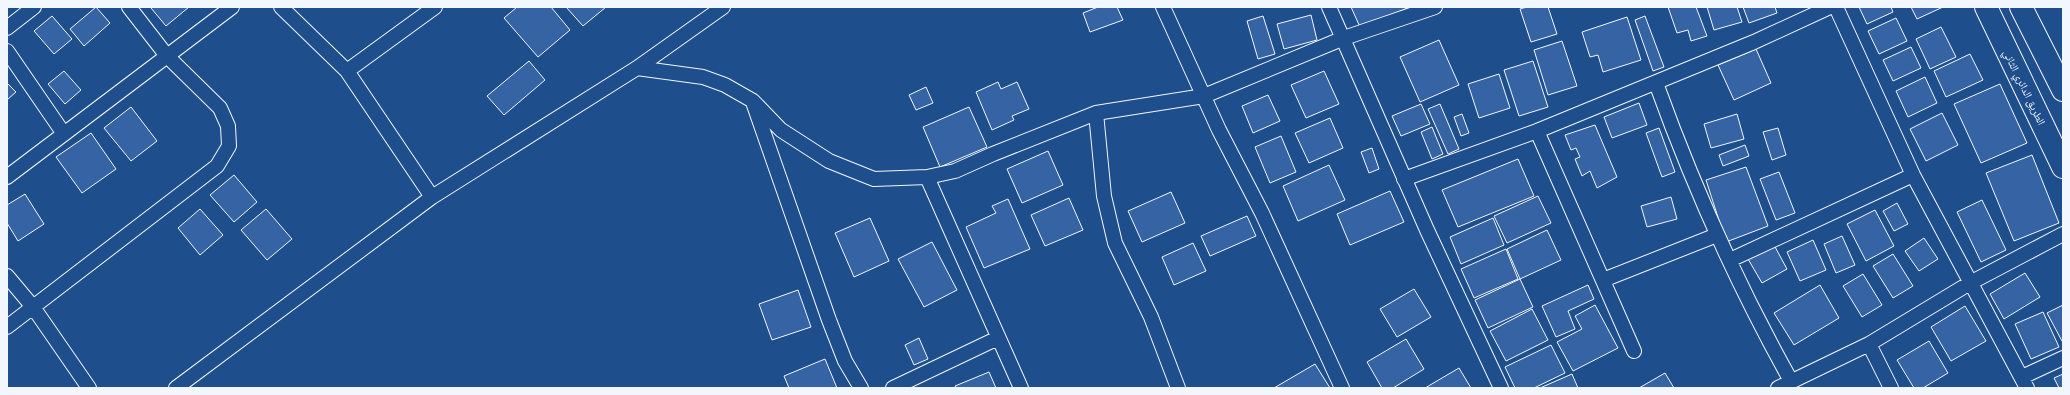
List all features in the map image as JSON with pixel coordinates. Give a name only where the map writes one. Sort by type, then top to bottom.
[{"type":"main road","name":"الطريق الدائري الثاني","points":[[1986,7],[2063,167]]},
{"type":"main road","points":[[2022,7],[2063,90]]},
{"type":"street","points":[[7,28],[34,7]]},
{"type":"street","points":[[7,328],[217,166],[228,146],[228,126],[220,108],[167,56],[129,7]]},
{"type":"street","points":[[7,177],[232,7]]},
{"type":"street","points":[[281,7],[347,70],[432,197]]},
{"type":"street","points":[[347,70],[435,7]]},
{"type":"street","points":[[176,388],[432,197],[637,68],[723,7]]},
{"type":"street","points":[[1163,7],[1219,130],[1262,213],[1342,388]]},
{"type":"street","points":[[1329,7],[1344,38],[1404,179],[1501,388]]},
{"type":"street","points":[[637,68],[703,77],[725,85],[753,101],[781,130],[829,161],[874,179],[927,177],[955,171],[993,154],[1096,113],[1204,96],[1344,38],[1435,7]]},
{"type":"street","points":[[1404,179],[1537,132],[1656,83],[1830,7]]},
{"type":"street","points":[[1836,7],[1913,174],[2024,382],[2063,358]]},
{"type":"street","points":[[7,51],[64,134]]},
{"type":"street","points":[[1656,83],[1680,150],[1717,235],[1756,318],[1791,381]]},
{"type":"street","points":[[753,101],[829,320],[846,361],[861,388]]},
{"type":"street","points":[[1096,113],[1104,196],[1115,243],[1150,317],[1178,388]]},
{"type":"street","points":[[1537,132],[1634,351]]},
{"type":"street","points":[[1730,260],[1913,174]]},
{"type":"street","points":[[927,177],[1021,388]]},
{"type":"street","points":[[1778,388],[1869,344],[1970,283],[2063,234]]},
{"type":"street","points":[[1603,280],[1717,235]]},
{"type":"street","points":[[7,276],[33,307],[89,388]]},
{"type":"street","points":[[893,388],[998,338]]},
{"type":"street","points":[[1869,344],[1891,388]]},
{"type":"building","points":[[96,7],[110,23],[84,46],[70,29]]},
{"type":"building","points":[[189,7],[166,26],[151,8]]},
{"type":"building","points":[[517,7],[551,7],[570,30],[538,57],[504,18]]},
{"type":"building","points":[[566,7],[606,7],[583,26]]},
{"type":"building","points":[[1098,7],[1117,7],[1123,20],[1090,32],[1083,13]]},
{"type":"building","points":[[1351,7],[1410,7],[1360,27]]},
{"type":"building","points":[[1527,7],[1548,7],[1557,34],[1531,42],[1520,9]]},
{"type":"building","points":[[1668,7],[1696,7],[1707,36],[1691,41],[1688,30],[1677,33]]},
{"type":"building","points":[[1707,7],[1737,7],[1742,22],[1714,30]]},
{"type":"building","points":[[1743,7],[1775,7],[1777,13],[1749,23]]},
{"type":"building","points":[[1859,7],[1891,7],[1893,12],[1867,24]]},
{"type":"building","points":[[1911,7],[1943,7],[1917,19]]},
{"type":"building","points":[[1311,15],[1317,40],[1284,49],[1277,24]]},
{"type":"building","points":[[52,16],[72,39],[54,54],[34,31]]},
{"type":"building","points":[[1263,16],[1275,54],[1258,59],[1247,21]]},
{"type":"building","points":[[1645,16],[1664,67],[1653,71],[1635,20]]},
{"type":"building","points":[[1627,17],[1641,60],[1603,72],[1598,55],[1590,57],[1582,32]]},
{"type":"building","points":[[1896,18],[1907,41],[1879,54],[1868,31]]},
{"type":"building","points":[[1941,27],[1956,57],[1930,69],[1916,39]]},
{"type":"building","points":[[1439,40],[1459,85],[1420,102],[1400,57]]},
{"type":"building","points":[[1562,41],[1577,86],[1548,95],[1534,50]]},
{"type":"building","points":[[1911,47],[1921,68],[1893,81],[1883,60]]},
{"type":"building","points":[[1756,49],[1771,83],[1734,100],[1718,65]]},
{"type":"building","points":[[1970,54],[1983,80],[1946,97],[1934,71]]},
{"type":"building","points":[[529,61],[545,80],[504,115],[487,96]]},
{"type":"building","points":[[1533,61],[1548,107],[1519,116],[1504,70]]},
{"type":"building","points":[[64,71],[81,90],[65,104],[48,84]]},
{"type":"building","points":[[1324,71],[1339,104],[1306,118],[1291,85]]},
{"type":"building","points":[[1499,74],[1510,108],[1479,118],[1468,84]]},
{"type":"building","points":[[1925,77],[1937,103],[1908,117],[1896,91]]},
{"type":"building","points":[[998,82],[1001,89],[1017,82],[1029,109],[1012,116],[1014,120],[992,130],[976,92]]},
{"type":"building","points":[[7,83],[16,92],[7,100]]},
{"type":"building","points":[[2000,84],[2027,143],[1981,163],[1954,104]]},
{"type":"building","points":[[926,87],[933,103],[916,110],[909,95]]},
{"type":"building","points":[[1268,95],[1280,121],[1253,133],[1242,106]]},
{"type":"building","points":[[1639,103],[1647,125],[1612,138],[1604,117]]},
{"type":"building","points":[[1421,104],[1430,124],[1401,136],[1392,116]]},
{"type":"building","points":[[1440,104],[1459,149],[1448,154],[1428,109]]},
{"type":"building","points":[[131,107],[157,141],[131,161],[104,128]]},
{"type":"building","points":[[969,107],[987,147],[940,167],[923,127]]},
{"type":"building","points":[[1942,113],[1958,145],[1926,161],[1910,129]]},
{"type":"building","points":[[1462,114],[1469,133],[1461,136],[1454,117]]},
{"type":"building","points":[[1737,114],[1744,139],[1711,148],[1704,124]]},
{"type":"building","points":[[1330,118],[1343,148],[1309,163],[1295,133]]},
{"type":"building","points":[[1595,125],[1617,177],[1597,188],[1590,171],[1582,176],[1575,159],[1580,157],[1576,148],[1571,150],[1565,135]]},
{"type":"building","points":[[1432,127],[1443,154],[1432,159],[1421,132]]},
{"type":"building","points":[[1659,128],[1675,172],[1662,177],[1646,133]]},
{"type":"building","points":[[1778,128],[1786,155],[1772,160],[1763,132]]},
{"type":"building","points":[[91,133],[116,169],[82,193],[56,157]]},
{"type":"building","points":[[1281,136],[1296,172],[1270,183],[1255,147]]},
{"type":"building","points":[[1745,145],[1749,156],[1723,166],[1719,155]]},
{"type":"building","points":[[1372,148],[1379,169],[1369,173],[1361,152]]},
{"type":"building","points":[[1048,151],[1063,185],[1022,203],[1007,169]]},
{"type":"building","points":[[2032,155],[2059,223],[2014,241],[1986,173]]},
{"type":"building","points":[[1518,159],[1534,196],[1458,227],[1442,190]]},
{"type":"building","points":[[1329,165],[1345,200],[1298,221],[1283,186]]},
{"type":"building","points":[[1746,167],[1768,226],[1726,242],[1706,180]]},
{"type":"building","points":[[1779,172],[1795,213],[1776,220],[1760,179]]},
{"type":"building","points":[[234,175],[257,202],[234,222],[210,195]]},
{"type":"building","points":[[1390,191],[1404,222],[1350,245],[1337,214]]},
{"type":"building","points":[[1171,192],[1185,223],[1142,242],[1128,211]]},
{"type":"building","points":[[25,194],[44,224],[18,241],[7,223],[7,205]]},
{"type":"building","points":[[1538,196],[1551,223],[1507,243],[1494,216]]},
{"type":"building","points":[[1671,197],[1677,219],[1647,227],[1641,206]]},
{"type":"building","points":[[1069,198],[1083,230],[1045,246],[1031,215]]},
{"type":"building","points":[[1008,199],[1030,249],[984,268],[966,227],[996,213],[992,206]]},
{"type":"building","points":[[1982,200],[2006,250],[1981,262],[1957,212]]},
{"type":"building","points":[[1897,203],[1908,224],[1894,231],[1883,211]]},
{"type":"building","points":[[200,209],[223,235],[200,255],[178,228]]},
{"type":"building","points":[[266,209],[292,239],[267,260],[241,230]]},
{"type":"building","points":[[1875,210],[1894,246],[1866,261],[1847,224]]},
{"type":"building","points":[[1247,216],[1256,236],[1210,256],[1201,236]]},
{"type":"building","points":[[870,218],[889,261],[854,277],[835,233]]},
{"type":"building","points":[[1493,218],[1504,245],[1461,264],[1450,237]]},
{"type":"building","points":[[1547,230],[1561,260],[1520,279],[1507,249]]},
{"type":"building","points":[[1842,236],[1855,265],[1836,273],[1824,244]]},
{"type":"building","points":[[1924,238],[1938,259],[1919,271],[1905,251]]},
{"type":"building","points":[[1813,240],[1826,270],[1800,281],[1787,252]]},
{"type":"building","points":[[932,242],[957,290],[924,307],[898,259]]},
{"type":"building","points":[[1193,243],[1206,271],[1174,285],[1162,257]]},
{"type":"building","points":[[1774,245],[1787,269],[1762,283],[1748,259]]},
{"type":"building","points":[[1506,249],[1518,279],[1474,298],[1461,269]]},
{"type":"building","points":[[1893,254],[1913,286],[1893,298],[1873,266]]},
{"type":"building","points":[[2025,273],[2040,297],[2004,319],[1990,294]]},
{"type":"building","points":[[1863,274],[1882,305],[1862,317],[1843,286]]},
{"type":"building","points":[[1520,279],[1533,307],[1488,328],[1475,300]]},
{"type":"building","points":[[1588,285],[1594,299],[1568,311],[1575,329],[1556,337],[1542,306]]},
{"type":"building","points":[[1820,285],[1839,318],[1794,345],[1774,313]]},
{"type":"building","points":[[1414,289],[1431,317],[1397,337],[1380,309]]},
{"type":"building","points":[[798,290],[811,327],[772,340],[759,304]]},
{"type":"building","points":[[1595,305],[1618,348],[1573,371],[1557,342],[1582,329],[1575,316]]},
{"type":"building","points":[[2063,305],[2063,341],[2062,341],[2047,313]]},
{"type":"building","points":[[1965,306],[1986,341],[1951,361],[1931,327]]},
{"type":"building","points":[[1532,309],[1548,340],[1506,361],[1490,331]]},
{"type":"building","points":[[2043,312],[2059,347],[2031,359],[2015,324]]},
{"type":"building","points":[[919,338],[928,359],[914,365],[905,345]]},
{"type":"building","points":[[1406,339],[1424,369],[1393,388],[1382,388],[1367,362]]},
{"type":"building","points":[[1929,341],[1948,373],[1923,388],[1914,388],[1897,360]]},
{"type":"building","points":[[1551,345],[1565,373],[1534,388],[1515,388],[1505,367]]},
{"type":"building","points":[[825,359],[837,388],[789,388],[784,376]]},
{"type":"building","points":[[1315,364],[1330,388],[1274,388]]},
{"type":"building","points":[[1459,368],[1471,388],[1425,388]]},
{"type":"building","points":[[989,372],[996,388],[956,388],[955,386]]},
{"type":"building","points":[[1665,373],[1674,388],[1639,388]]},
{"type":"building","points":[[1572,374],[1578,388],[1540,388]]},
{"type":"building","points":[[2063,374],[2063,388],[2059,388],[2054,378]]}]
